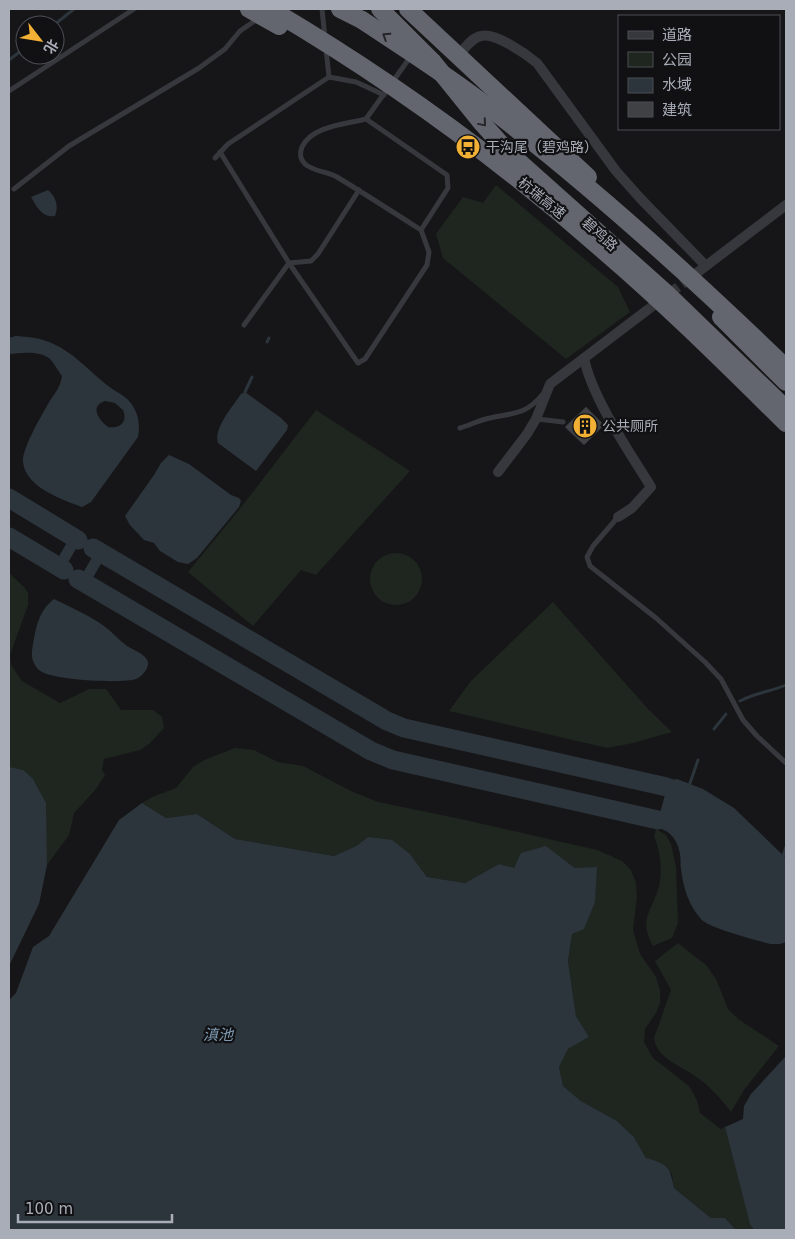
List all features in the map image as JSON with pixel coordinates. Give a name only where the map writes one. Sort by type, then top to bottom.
[{"type":"highway","points":[[249,9],[382,88],[514,176]]},
{"type":"highway","name":"杭瑞高速","points":[[271,9],[385,81],[514,176],[636,278],[786,423]]},
{"type":"highway","points":[[341,9],[362,20],[478,99],[553,159],[658,248],[786,368]]},
{"type":"highway","name":"碧鸡路","points":[[380,9],[424,38],[458,56],[590,179],[685,281],[786,382]]},
{"type":"highway","name":"碧鸡路","points":[[408,9],[424,38],[432,61],[509,153],[667,294],[786,409]]},
{"type":"street","points":[[458,56],[473,40],[482,35],[492,36],[524,53],[537,63],[616,171],[706,266]]},
{"type":"street","points":[[694,275],[786,205]]},
{"type":"street","points":[[498,472],[536,419],[550,384],[646,311]]},
{"type":"street","points":[[584,358],[587,371],[603,404],[651,487],[632,508],[618,517]]},
{"type":"lane","points":[[9,91],[134,9]]},
{"type":"lane","points":[[14,189],[68,146],[200,68],[225,49],[240,31],[271,9]]},
{"type":"lane","points":[[322,9],[329,77]]},
{"type":"lane","points":[[220,152],[289,263],[358,363],[365,359],[427,265],[429,252],[421,230],[334,175],[306,165],[300,158],[300,152],[304,142],[314,134],[326,128],[366,119],[424,38]]},
{"type":"lane","points":[[215,158],[228,144],[329,77],[356,82],[384,95]]},
{"type":"lane","points":[[366,119],[447,175],[448,188],[421,230]]},
{"type":"lane","points":[[244,325],[289,263],[311,261],[318,254],[358,190]]},
{"type":"lane","points":[[460,428],[489,418],[516,414],[537,401],[550,384]]},
{"type":"lane","points":[[536,419],[564,422]]},
{"type":"lane","points":[[618,517],[593,546],[587,557],[590,566],[656,618],[705,662],[720,679],[743,720],[786,763]]},
{"type":"green space","points":[[496,185],[618,287],[630,312],[566,359],[443,258],[436,234],[463,197],[483,203]]},
{"type":"green space","points":[[316,410],[410,471],[316,575],[301,570],[253,626],[188,572]]},
{"type":"green space","points":[[396,553],[410,557],[418,565],[422,579],[418,593],[410,601],[396,605],[382,601],[374,593],[370,579],[374,565],[382,557]]},
{"type":"green space","points":[[9,573],[28,593],[28,605],[10,655],[11,665],[22,681],[60,703],[89,689],[106,689],[121,710],[153,710],[162,717],[164,728],[149,744],[140,750],[104,759],[102,770],[105,775],[96,789],[74,813],[69,835],[47,865],[45,803],[9,767]]},
{"type":"green space","points":[[553,602],[649,710],[672,732],[607,748],[449,711],[471,681]]},
{"type":"green space","points":[[235,748],[254,750],[278,762],[303,766],[351,791],[378,802],[597,850],[622,861],[631,870],[636,883],[637,897],[633,930],[640,954],[656,977],[660,990],[660,1003],[656,1013],[645,1029],[644,1042],[653,1058],[689,1086],[697,1100],[700,1113],[721,1129],[725,1127],[750,1223],[754,1230],[736,1230],[725,1218],[711,1218],[674,1188],[672,1174],[646,1158],[634,1137],[617,1121],[581,1101],[563,1086],[559,1067],[568,1049],[589,1037],[576,1016],[568,961],[572,934],[575,868],[546,846],[514,869],[499,864],[465,883],[427,877],[410,854],[368,837],[356,846],[334,856],[235,839],[197,814],[166,818],[142,803],[176,788],[193,767],[204,760]]},
{"type":"green space","points":[[656,829],[666,835],[671,844],[676,867],[678,923],[672,938],[653,946],[646,922],[659,886],[661,874],[658,847],[654,836]]},
{"type":"green space","points":[[678,943],[707,966],[716,979],[728,1009],[738,1019],[779,1046],[744,1090],[731,1112],[705,1084],[670,1061],[656,1045],[654,1038],[671,990],[655,961]]},
{"type":"water","points":[[48,190],[56,202],[55,216],[43,214],[31,197]]},
{"type":"water","points":[[16,336],[31,337],[56,345],[127,399],[136,411],[139,422],[138,437],[91,502],[82,507],[46,491],[30,479],[25,471],[23,456],[25,449],[40,418],[58,388],[62,376],[52,361],[46,356],[30,353],[9,354],[9,338]],"holes":[[[105,401],[115,403],[123,410],[124,421],[119,426],[108,427],[101,421],[97,413],[97,406]]]},
{"type":"water","points":[[245,392],[288,425],[287,430],[256,471],[218,443],[217,437],[218,431],[229,411],[241,394]]},
{"type":"water","points":[[169,455],[189,464],[241,501],[239,507],[197,558],[188,564],[178,562],[160,551],[154,543],[144,540],[130,525],[125,516],[161,463]]},
{"type":"water","points":[[54,599],[98,622],[127,646],[142,654],[148,662],[145,672],[136,679],[102,681],[70,679],[39,670],[34,663],[32,655],[35,632],[43,612]]},
{"type":"water","points":[[9,767],[23,770],[33,779],[46,803],[47,865],[39,904],[9,966]]},
{"type":"water","points":[[677,779],[703,789],[734,808],[786,858],[786,942],[770,944],[733,933],[705,922],[697,914],[685,889],[677,845],[669,833],[656,828],[669,780]]},
{"type":"water","name":"滇池","points":[[142,803],[166,818],[197,814],[235,839],[334,856],[356,846],[368,837],[392,840],[410,854],[427,877],[465,883],[499,864],[514,868],[521,853],[546,846],[575,868],[597,867],[595,902],[584,929],[572,934],[568,961],[576,1016],[589,1037],[568,1049],[559,1067],[563,1086],[581,1101],[617,1121],[634,1137],[646,1158],[663,1164],[669,1170],[674,1188],[711,1218],[725,1218],[736,1230],[9,1230],[9,1000],[16,993],[33,947],[49,936],[119,820]]},
{"type":"water","points":[[786,1056],[786,1230],[754,1230],[750,1224],[725,1127],[743,1119],[744,1106],[751,1094]]},
{"type":"building","name":"公共厕所","points":[[586,407],[604,425],[584,445],[565,427]]},
{"type":"waterway","points":[[65,16],[74,9]]},
{"type":"waterway","points":[[9,60],[15,56]]},
{"type":"waterway","points":[[267,342],[269,338]]},
{"type":"waterway","points":[[245,392],[252,377]]},
{"type":"waterway","points":[[9,498],[78,540]]},
{"type":"waterway","points":[[9,537],[64,570]]},
{"type":"waterway","points":[[59,567],[76,538]]},
{"type":"waterway","points":[[93,548],[387,721],[404,728],[667,787]]},
{"type":"waterway","points":[[84,582],[101,553]]},
{"type":"waterway","points":[[78,579],[371,751],[393,760],[658,820]]},
{"type":"waterway","points":[[740,701],[786,685]]},
{"type":"waterway","points":[[714,729],[726,714]]},
{"type":"waterway","points":[[690,783],[698,760]]},
{"type":"waterway","points":[[783,856],[786,847]]},
{"type":"tunnel","points":[[646,311],[693,276]]},
{"type":"place","name":"干沟尾（碧鸡路）","points":[[468,147]]},
{"type":"place","name":"公共厕所","points":[[585,426]]}]
